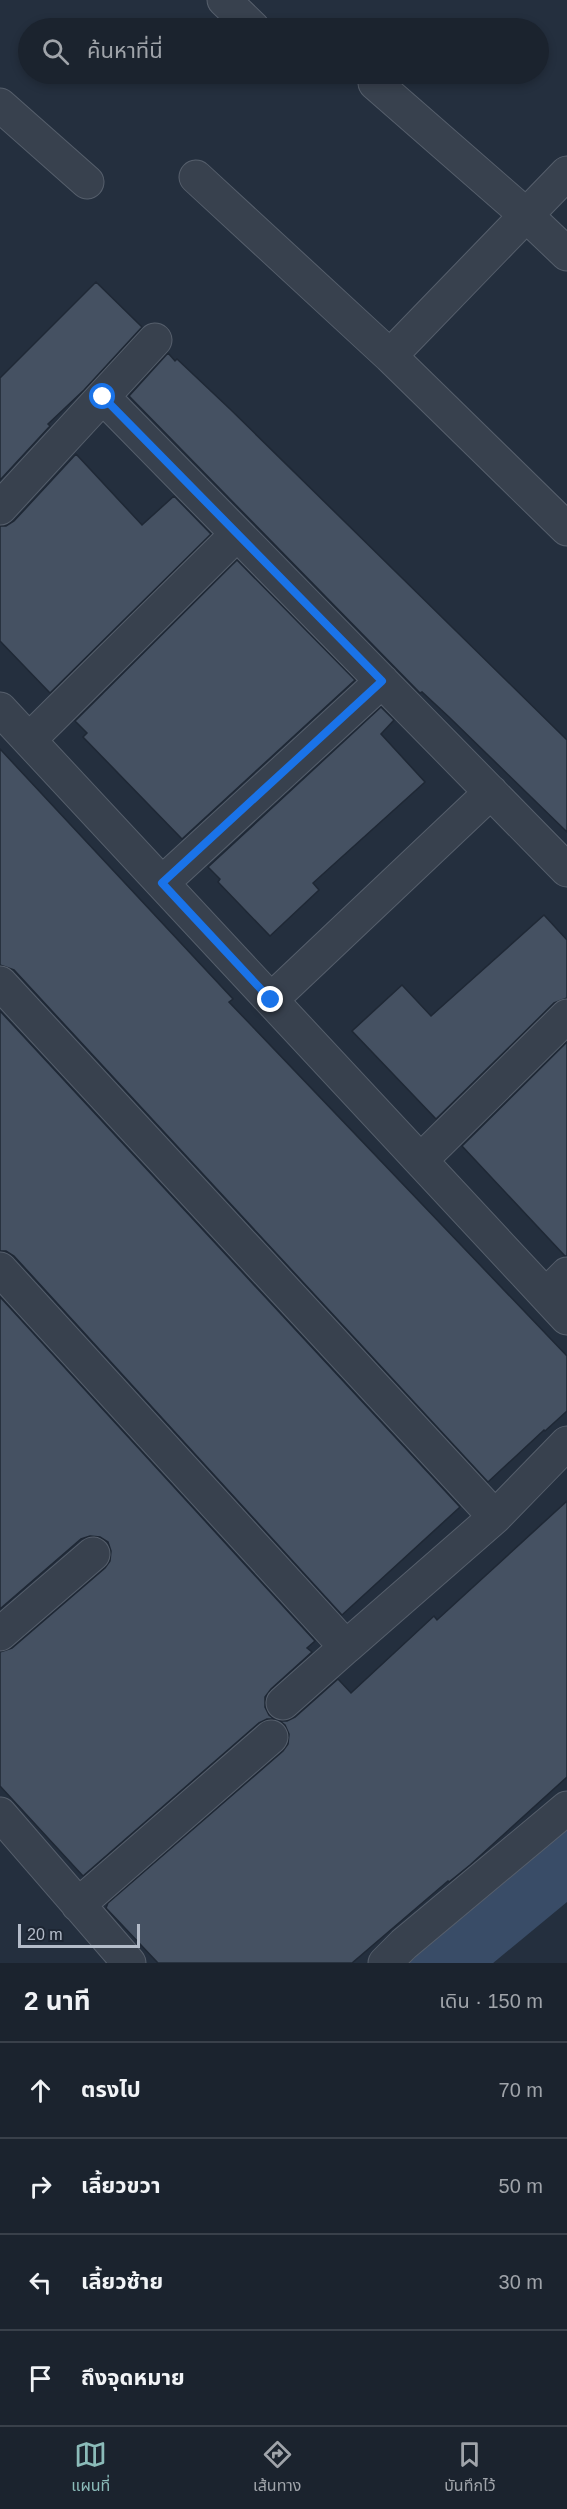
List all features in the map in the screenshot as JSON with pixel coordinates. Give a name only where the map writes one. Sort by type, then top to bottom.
[{"type":"street","points":[[224,0],[243,18]]},
{"type":"street","points":[[376,84],[526,215],[567,254]]},
{"type":"street","points":[[0,105],[87,182]]},
{"type":"street","points":[[390,356],[567,173]]},
{"type":"street","points":[[196,177],[390,356],[567,528]]},
{"type":"street","points":[[0,508],[155,340]]},
{"type":"street","points":[[103,397],[567,870]]},
{"type":"street","points":[[29,740],[237,534]]},
{"type":"street","points":[[162,883],[382,681]]},
{"type":"street","points":[[0,709],[421,1160],[560,1295]]},
{"type":"street","points":[[271,1000],[491,792]]},
{"type":"street","points":[[0,983],[495,1517]]},
{"type":"street","points":[[421,1160],[567,1016]]},
{"type":"street","points":[[0,1269],[345,1647]]},
{"type":"street","points":[[283,1703],[495,1517],[567,1443]]},
{"type":"street","points":[[0,1634],[93,1554]]},
{"type":"street","points":[[78,1905],[271,1737]]},
{"type":"street","points":[[385,1963],[404,1944],[567,1808]]},
{"type":"street","points":[[0,1814],[129,1963]]},
{"type":"building","points":[[96,282],[142,327],[84,390],[48,424],[50,426],[0,480],[0,378]]},
{"type":"building","points":[[168,353],[231,410],[567,740],[567,832],[449,717],[422,692],[420,693],[129,396]]},
{"type":"building","points":[[76,454],[142,525],[174,496],[211,534],[50,693],[0,641],[0,526],[6,526],[14,521]]},
{"type":"building","points":[[237,560],[355,680],[182,839],[83,737],[87,733],[75,721]]},
{"type":"building","points":[[381,707],[394,720],[381,734],[425,782],[313,883],[319,890],[270,936],[218,882],[220,879],[208,867]]},
{"type":"building","points":[[0,749],[233,999],[229,1002],[567,1356],[567,1411],[488,1482],[14,970],[0,965]]},
{"type":"building","points":[[544,915],[567,940],[567,998],[554,1003],[436,1119],[352,1031],[402,985],[431,1016]]},
{"type":"building","points":[[0,1011],[460,1507],[342,1615],[14,1256],[6,1251],[0,1251]]},
{"type":"building","points":[[567,1042],[567,1256],[565,1256],[462,1146]]},
{"type":"building","points":[[0,1297],[315,1641],[307,1648],[312,1652],[265,1697],[265,1707],[274,1719],[267,1719],[259,1723],[83,1876],[0,1786],[0,1652],[12,1648],[105,1568],[110,1561],[111,1551],[108,1542],[100,1537],[90,1536],[81,1539],[0,1609]]},
{"type":"building","points":[[567,1501],[567,1777],[470,1865],[352,1963],[158,1963],[106,1908],[108,1903],[283,1751],[288,1744],[289,1734],[285,1725],[280,1721],[287,1721],[295,1717],[338,1679],[351,1693],[434,1616],[437,1620]]},
{"type":"waterway","points":[[435,1963],[567,1854]]},
{"type":"route","points":[[103,397],[382,681],[162,883],[271,1000]]}]
